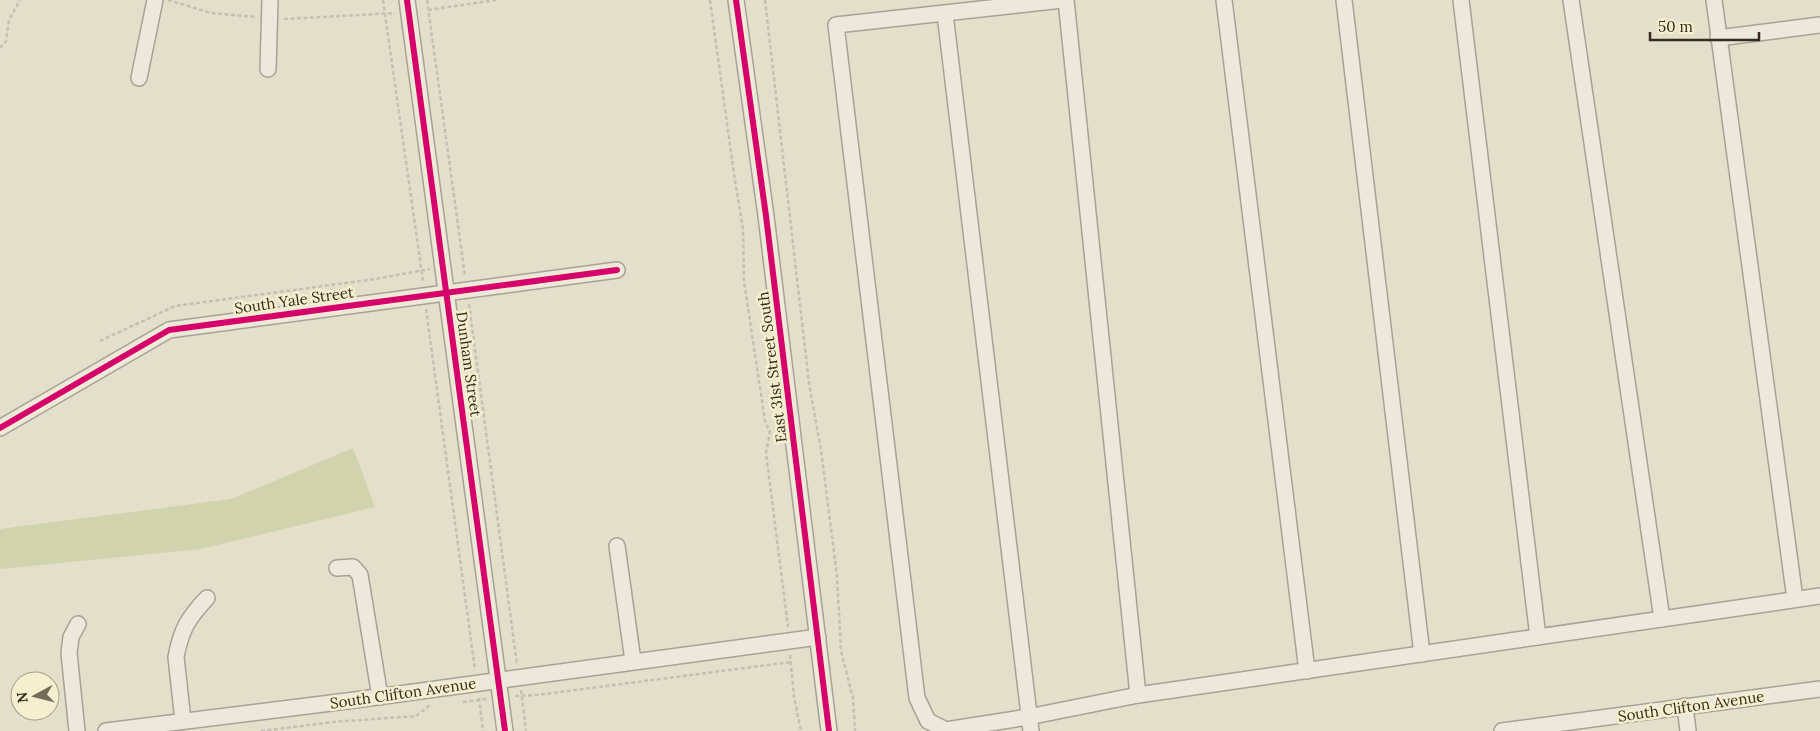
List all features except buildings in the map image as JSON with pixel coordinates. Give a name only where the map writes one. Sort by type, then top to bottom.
[{"type":"street","points":[[139,78],[155,0]]},
{"type":"street","points":[[268,69],[270,0]]},
{"type":"street","name":"East 31st Street South","points":[[736,0],[766,216],[829,731]]},
{"type":"street","points":[[1062,0],[836,25],[916,698],[928,721],[946,730],[1029,724],[1138,695],[1820,596]]},
{"type":"street","points":[[1066,0],[1138,695]]},
{"type":"street","points":[[1224,0],[1306,671]]},
{"type":"street","points":[[1344,0],[1422,654]]},
{"type":"street","points":[[1461,0],[1538,637]]},
{"type":"street","points":[[1571,0],[1662,619]]},
{"type":"street","points":[[1714,0],[1795,599]]},
{"type":"street","name":"Dunham Street","points":[[408,6],[506,731]]},
{"type":"street","points":[[945,14],[1029,724]]},
{"type":"street","points":[[1718,38],[1820,26]]},
{"type":"street","name":"South Yale Street","points":[[0,428],[169,330],[616,270]]},
{"type":"street","points":[[617,546],[633,661]]},
{"type":"street","points":[[337,568],[353,567],[360,575],[380,697]]},
{"type":"street","points":[[178,725],[176,657],[178,648],[184,626],[207,598]]},
{"type":"street","points":[[77,731],[69,653],[71,637],[78,624]]},
{"type":"street","name":"South Clifton Avenue","points":[[106,731],[178,725],[498,679],[818,637]]},
{"type":"street","name":"South Clifton Avenue","points":[[1502,731],[1820,689]]},
{"type":"street","points":[[1685,706],[1688,731]]},
{"type":"path","points":[[0,48],[6,41],[9,20],[20,0]]},
{"type":"path","points":[[167,0],[211,13],[270,18],[385,14],[408,6]]},
{"type":"path","points":[[383,0],[425,295],[483,731]]},
{"type":"path","points":[[427,0],[526,731]]},
{"type":"path","points":[[428,10],[496,0]]},
{"type":"path","points":[[710,0],[734,181],[743,229],[744,281],[765,421],[770,432],[766,453],[794,696],[800,731]]},
{"type":"path","points":[[765,0],[809,383],[821,450],[837,576],[841,651],[853,698],[855,731]]},
{"type":"path","points":[[100,341],[175,306],[375,279],[463,263]]},
{"type":"path","points":[[462,702],[537,695],[791,662]]},
{"type":"path","points":[[260,731],[333,722],[416,716],[428,706],[437,704]]},
{"type":"green space","points":[[353,448],[375,507],[201,549],[0,569],[0,529],[231,499]]},
{"type":"cycle path","points":[[407,0],[505,731]]},
{"type":"cycle path","points":[[736,0],[766,216],[829,731]]},
{"type":"cycle path","points":[[0,428],[169,330],[617,270]]}]
